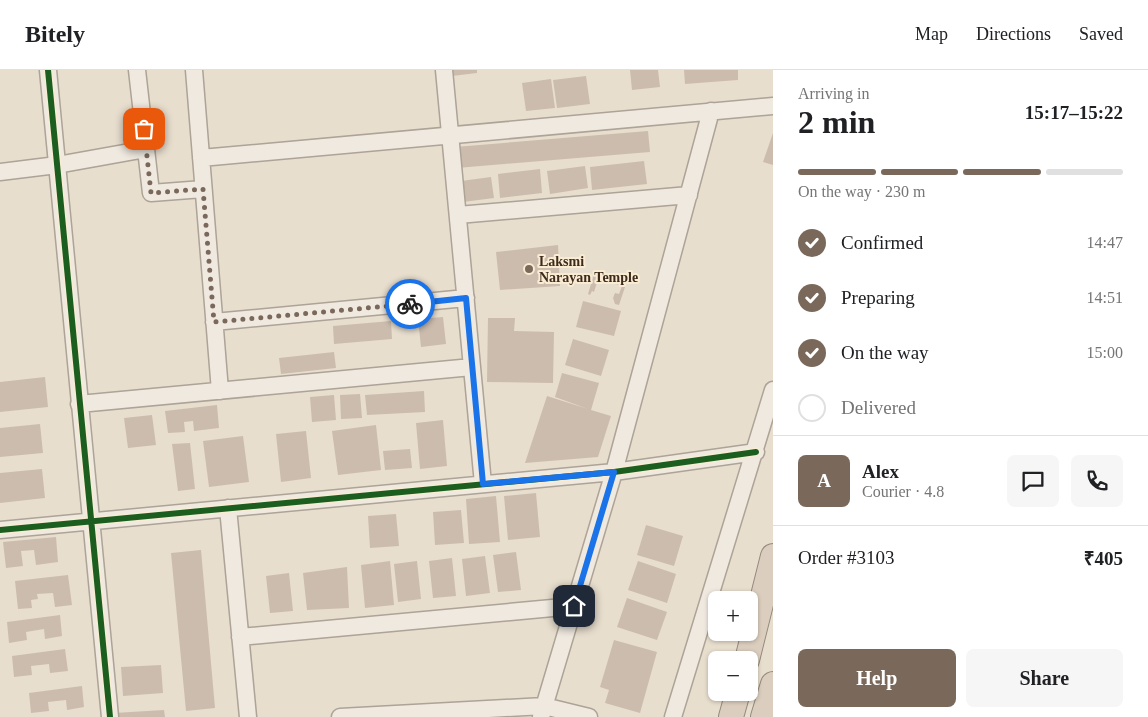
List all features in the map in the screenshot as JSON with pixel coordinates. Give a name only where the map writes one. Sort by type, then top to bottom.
[{"type":"highway","points":[[749,651],[773,556]]},
{"type":"highway","points":[[763,717],[773,684]]},
{"type":"highway","points":[[731,717],[735,701]]},
{"type":"street","points":[[48,70],[110,717]]},
{"type":"street","points":[[137,70],[151,193],[203,189]]},
{"type":"street","points":[[194,70],[220,390]]},
{"type":"street","points":[[444,70],[483,484]]},
{"type":"street","points":[[201,158],[773,106]]},
{"type":"street","points":[[543,712],[614,472],[711,111]]},
{"type":"street","points":[[0,172],[57,165],[146,148]]},
{"type":"street","points":[[458,215],[689,195]]},
{"type":"street","points":[[214,322],[466,298]]},
{"type":"street","points":[[79,404],[472,367]]},
{"type":"street","points":[[673,717],[756,452],[773,390]]},
{"type":"street","points":[[0,530],[614,472],[756,452]]},
{"type":"street","points":[[228,508],[248,717]]},
{"type":"street","points":[[240,637],[574,606]]},
{"type":"street","points":[[340,717],[543,712],[589,717]]},
{"type":"building","points":[[451,70],[477,70],[477,73],[452,76]]},
{"type":"building","points":[[630,70],[658,70],[660,87],[632,90]]},
{"type":"building","points":[[684,70],[738,70],[738,80],[685,84]]},
{"type":"building","points":[[586,76],[590,104],[557,108],[553,80]]},
{"type":"building","points":[[551,79],[555,108],[526,111],[522,83]]},
{"type":"building","points":[[648,131],[650,152],[457,168],[455,147]]},
{"type":"building","points":[[773,133],[773,165],[763,162]]},
{"type":"building","points":[[644,161],[647,184],[592,190],[590,167]]},
{"type":"building","points":[[585,166],[588,188],[550,194],[547,171]]},
{"type":"building","points":[[540,169],[542,193],[500,198],[498,174]]},
{"type":"building","points":[[491,177],[494,198],[463,202],[461,181]]},
{"type":"building","name":"Laksmi Narayan Temple","points":[[558,245],[560,286],[500,290],[496,252]]},
{"type":"building","points":[[594,274],[599,276],[594,292],[592,291],[590,295],[588,294]]},
{"type":"building","points":[[618,278],[627,281],[619,305],[615,304],[613,298],[615,293],[619,294],[622,286],[616,284]]},
{"type":"building","points":[[583,301],[621,311],[614,336],[576,327]]},
{"type":"building","points":[[443,317],[446,344],[421,347],[418,319]]},
{"type":"building","points":[[488,318],[515,318],[514,331],[554,332],[553,383],[487,382]]},
{"type":"building","points":[[391,321],[392,339],[334,344],[333,326]]},
{"type":"building","points":[[573,339],[609,350],[601,376],[565,365]]},
{"type":"building","points":[[334,352],[336,368],[281,374],[279,358]]},
{"type":"building","points":[[562,373],[599,383],[591,410],[611,416],[598,457],[525,463],[547,396],[588,409],[555,397]]},
{"type":"building","points":[[45,377],[48,407],[0,412],[0,382]]},
{"type":"building","points":[[424,391],[425,412],[367,415],[365,395]]},
{"type":"building","points":[[360,394],[362,418],[341,419],[340,395]]},
{"type":"building","points":[[334,395],[336,420],[312,422],[310,397]]},
{"type":"building","points":[[217,405],[219,428],[194,431],[193,421],[184,422],[185,432],[168,433],[165,411]]},
{"type":"building","points":[[152,415],[156,445],[128,448],[124,418]]},
{"type":"building","points":[[443,420],[447,466],[420,469],[416,423]]},
{"type":"building","points":[[40,424],[43,453],[0,457],[0,428]]},
{"type":"building","points":[[376,425],[381,470],[338,475],[332,431]]},
{"type":"building","points":[[306,431],[311,478],[281,482],[276,434]]},
{"type":"building","points":[[243,436],[249,482],[209,487],[203,441]]},
{"type":"building","points":[[190,443],[195,489],[178,491],[172,444]]},
{"type":"building","points":[[410,449],[412,468],[385,470],[383,451]]},
{"type":"building","points":[[42,469],[45,498],[0,503],[0,473]]},
{"type":"building","points":[[536,493],[540,537],[508,540],[504,496]]},
{"type":"building","points":[[496,496],[500,542],[469,544],[466,499]]},
{"type":"building","points":[[461,510],[464,543],[435,545],[433,512]]},
{"type":"building","points":[[396,514],[399,546],[370,548],[368,516]]},
{"type":"building","points":[[646,525],[683,536],[674,566],[637,555]]},
{"type":"building","points":[[56,537],[58,562],[36,565],[34,550],[21,551],[23,566],[6,568],[3,542]]},
{"type":"building","points":[[201,550],[215,708],[186,711],[171,553]]},
{"type":"building","points":[[516,552],[521,590],[498,592],[493,555]]},
{"type":"building","points":[[485,556],[490,593],[466,596],[462,559]]},
{"type":"building","points":[[452,558],[456,596],[433,598],[429,561]]},
{"type":"building","points":[[390,561],[394,605],[365,608],[361,565]]},
{"type":"building","points":[[417,561],[421,599],[398,602],[394,564]]},
{"type":"building","points":[[638,561],[676,574],[667,603],[628,590]]},
{"type":"building","points":[[347,567],[349,608],[307,610],[303,573]]},
{"type":"building","points":[[289,573],[293,611],[270,613],[266,576]]},
{"type":"building","points":[[68,575],[72,605],[55,607],[53,593],[37,594],[38,599],[31,600],[32,608],[18,609],[15,581]]},
{"type":"building","points":[[627,598],[667,612],[657,640],[617,627]]},
{"type":"building","points":[[60,615],[62,636],[45,639],[44,629],[26,632],[27,640],[9,643],[7,622]]},
{"type":"building","points":[[614,640],[657,652],[640,713],[605,703],[609,690],[600,687]]},
{"type":"building","points":[[65,649],[68,671],[50,673],[49,664],[31,666],[32,675],[14,677],[12,656]]},
{"type":"building","points":[[161,665],[163,693],[123,696],[121,667]]},
{"type":"building","points":[[82,686],[84,707],[67,710],[66,700],[48,702],[49,711],[31,713],[29,693]]},
{"type":"building","points":[[164,710],[165,717],[114,717],[114,713]]},
{"type":"cycle path","points":[[48,70],[110,717]]},
{"type":"cycle path","points":[[0,530],[614,472],[756,452]]},
{"type":"way so far","points":[[144,129],[151,193],[203,189],[214,322],[410,304]]},
{"type":"place","name":"Laksmi Narayan Temple","points":[[529,269]]},
{"type":"route","points":[[410,304],[466,298],[483,484],[614,472],[574,606]]}]
